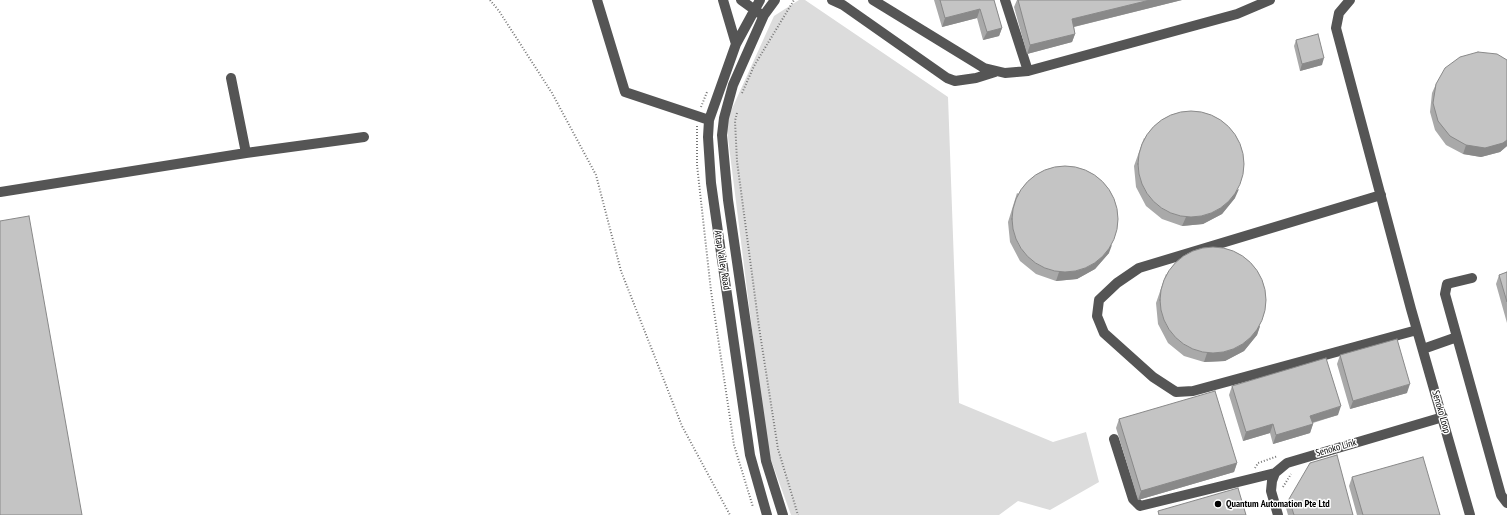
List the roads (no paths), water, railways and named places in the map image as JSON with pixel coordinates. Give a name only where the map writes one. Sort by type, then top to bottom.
[{"type":"street","points":[[597,0],[625,92],[709,120]]},
{"type":"street","points":[[723,0],[736,44]]},
{"type":"street","points":[[741,0],[754,10],[764,15]]},
{"type":"street","name":"Attap Valley Road","points":[[760,0],[736,44],[709,120],[708,137],[711,183],[749,447],[767,515]]},
{"type":"street","name":"Attap Valley Road","points":[[774,0],[764,15],[733,85],[724,118],[722,135],[728,200],[766,461],[783,515]]},
{"type":"street","points":[[832,0],[843,5],[947,78],[955,81],[976,78],[995,72],[1028,71],[1237,14],[1270,0]]},
{"type":"street","points":[[873,0],[984,68],[995,72]]},
{"type":"street","points":[[1005,0],[1028,71]]},
{"type":"street","name":"Senoko Loop","points":[[1350,0],[1339,13],[1336,28],[1411,309],[1470,515]]},
{"type":"street","points":[[231,78],[246,153]]},
{"type":"street","points":[[0,192],[246,153],[364,137]]},
{"type":"street","points":[[1381,195],[1139,268],[1117,283],[1099,300],[1097,316],[1104,333],[1153,377],[1176,392],[1193,391],[1417,330]]},
{"type":"street","points":[[1472,278],[1447,284],[1446,294],[1501,495],[1507,503]]},
{"type":"street","points":[[1423,349],[1457,337]]},
{"type":"street","name":"Senoko Link","points":[[1275,473],[1287,462],[1443,417]]},
{"type":"street","points":[[1114,439],[1133,499],[1140,506],[1275,473],[1272,491],[1278,515]]},
{"type":"place","name":"Quantum Automation Pte Ltd","points":[[1218,504]]}]
